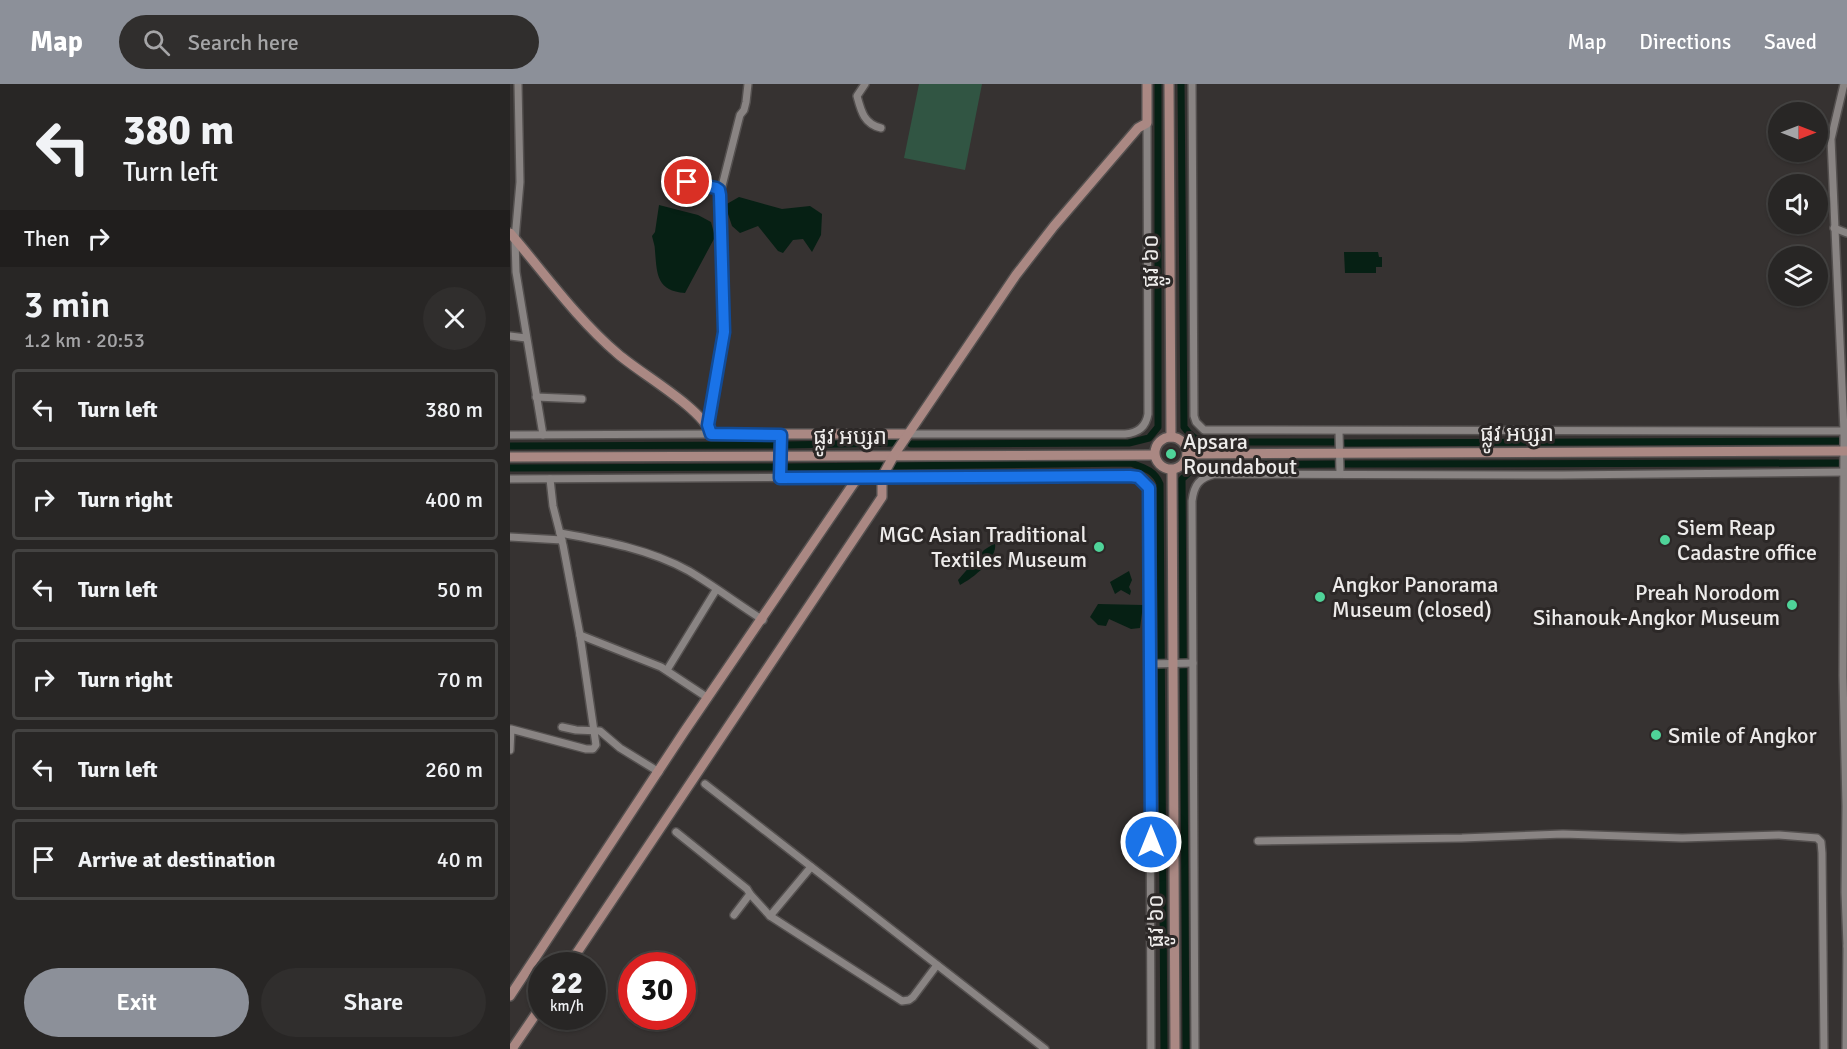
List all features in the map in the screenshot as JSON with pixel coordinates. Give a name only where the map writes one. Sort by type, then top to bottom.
[{"type":"street","points":[[518,84],[520,183],[513,236],[516,272],[543,435]]},
{"type":"street","points":[[710,430],[724,332],[719,190],[722,186],[740,115],[744,110],[748,84]]},
{"type":"street","points":[[865,84],[858,96],[860,110],[872,126],[881,128]]},
{"type":"street","points":[[510,435],[710,430],[781,435],[1125,434],[1142,429],[1147,422],[1147,84]]},
{"type":"street","name":"ផ្លូវ ៦០","points":[[1168,84],[1171,437]]},
{"type":"street","points":[[1192,84],[1194,416],[1196,422],[1204,430],[1846,431]]},
{"type":"street","points":[[1844,84],[1831,139],[1846,431],[1843,676],[1846,806],[1846,1049]]},
{"type":"street","points":[[577,952],[882,497],[882,477],[894,455],[986,318],[1054,226],[1138,128],[1147,123]]},
{"type":"street","points":[[666,174],[671,179],[719,190]]},
{"type":"street","points":[[1834,228],[1847,233]]},
{"type":"street","points":[[513,236],[590,328],[618,354],[696,413],[710,430]]},
{"type":"street","points":[[510,336],[526,338]]},
{"type":"street","points":[[536,397],[582,399]]},
{"type":"street","points":[[1339,431],[1340,473]]},
{"type":"street","points":[[780,478],[781,435]]},
{"type":"street","points":[[1171,437],[1182,441],[1187,454],[1182,465],[1172,470],[1162,467],[1156,461],[1154,454],[1159,441],[1171,437]]},
{"type":"street","name":"ផ្លូវ អប្សរា","points":[[1187,454],[1846,451]]},
{"type":"street","name":"ផ្លូវ អប្សរា","points":[[510,457],[1154,454]]},
{"type":"street","name":"ផ្លូវ ៦០","points":[[1172,470],[1174,1049]]},
{"type":"street","points":[[1195,1049],[1191,663],[1192,501],[1197,483],[1215,474],[1562,475],[1846,472]]},
{"type":"street","points":[[510,996],[858,477]]},
{"type":"street","points":[[510,479],[1138,477],[1149,488],[1150,495],[1153,664],[1152,1049]]},
{"type":"street","points":[[510,750],[512,729],[590,749],[596,745],[580,635],[550,479]]},
{"type":"street","points":[[510,537],[561,537],[624,545],[637,549],[688,571],[763,620]]},
{"type":"street","points":[[667,670],[716,590]]},
{"type":"street","points":[[580,635],[642,658],[667,670],[708,698]]},
{"type":"street","points":[[1153,664],[1191,663]]},
{"type":"street","points":[[562,727],[594,730],[605,734],[620,748],[659,772]]},
{"type":"street","points":[[705,784],[1044,1049]]},
{"type":"street","points":[[676,832],[742,884],[770,915],[902,1001],[913,997],[937,965]]},
{"type":"street","points":[[1258,841],[1563,834],[1682,838],[1779,835],[1817,838],[1821,842],[1822,853],[1824,1049]]},
{"type":"street","points":[[770,915],[811,867]]},
{"type":"street","points":[[735,915],[750,894]]},
{"type":"street","points":[[512,1049],[528,1026]]},
{"type":"shaded area","points":[[919,84],[982,84],[965,170],[904,158]]},
{"type":"shaded area","points":[[739,197],[782,209],[810,206],[822,214],[821,235],[812,252],[803,239],[793,240],[783,253],[778,251],[758,226],[740,233],[732,226],[725,205]]},
{"type":"shaded area","points":[[659,205],[698,215],[711,222],[715,237],[685,293],[675,292],[663,285],[656,267],[652,236],[655,232]]},
{"type":"shaded area","points":[[1344,252],[1378,252],[1379,257],[1382,257],[1382,267],[1376,267],[1376,273],[1345,273]]},
{"type":"shaded area","points":[[995,543],[993,555],[989,561],[978,573],[960,585],[958,580],[984,550]]},
{"type":"shaded area","points":[[1129,571],[1132,580],[1129,587],[1130,595],[1121,590],[1115,594],[1110,582]]},
{"type":"shaded area","points":[[1098,604],[1143,605],[1140,628],[1131,629],[1109,619],[1106,626],[1098,625],[1090,617]]},
{"type":"waterway","points":[[911,444],[1129,443],[1149,438],[1158,427],[1158,84]]},
{"type":"waterway","points":[[1181,84],[1184,427],[1194,437],[1206,442],[1335,442]]},
{"type":"waterway","points":[[1345,443],[1840,441]]},
{"type":"waterway","points":[[785,445],[895,443]]},
{"type":"waterway","points":[[510,446],[775,445]]},
{"type":"waterway","points":[[894,466],[1131,463],[1152,473],[1160,484],[1164,1049]]},
{"type":"waterway","points":[[1345,464],[1840,463]]},
{"type":"waterway","points":[[1186,1049],[1182,479],[1192,470],[1207,465],[1335,464]]},
{"type":"waterway","points":[[786,467],[882,466]]},
{"type":"waterway","points":[[510,468],[775,467]]},
{"type":"place","name":"Apsara Roundabout","points":[[1171,454]]},
{"type":"place","name":"Siem Reap Cadastre office","points":[[1665,540]]},
{"type":"place","name":"MGC Asian Traditional Textiles Museum","points":[[1099,547]]},
{"type":"place","name":"Angkor Panorama Museum (closed)","points":[[1320,597]]},
{"type":"place","name":"Preah Norodom Sihanouk-Angkor Museum","points":[[1792,605]]},
{"type":"place","name":"Smile of Angkor","points":[[1656,735]]},
{"type":"route","points":[[687,182],[716,188],[720,195],[724,332],[708,425],[711,434],[781,435],[780,478],[1130,476],[1138,477],[1149,488],[1151,842]]}]
